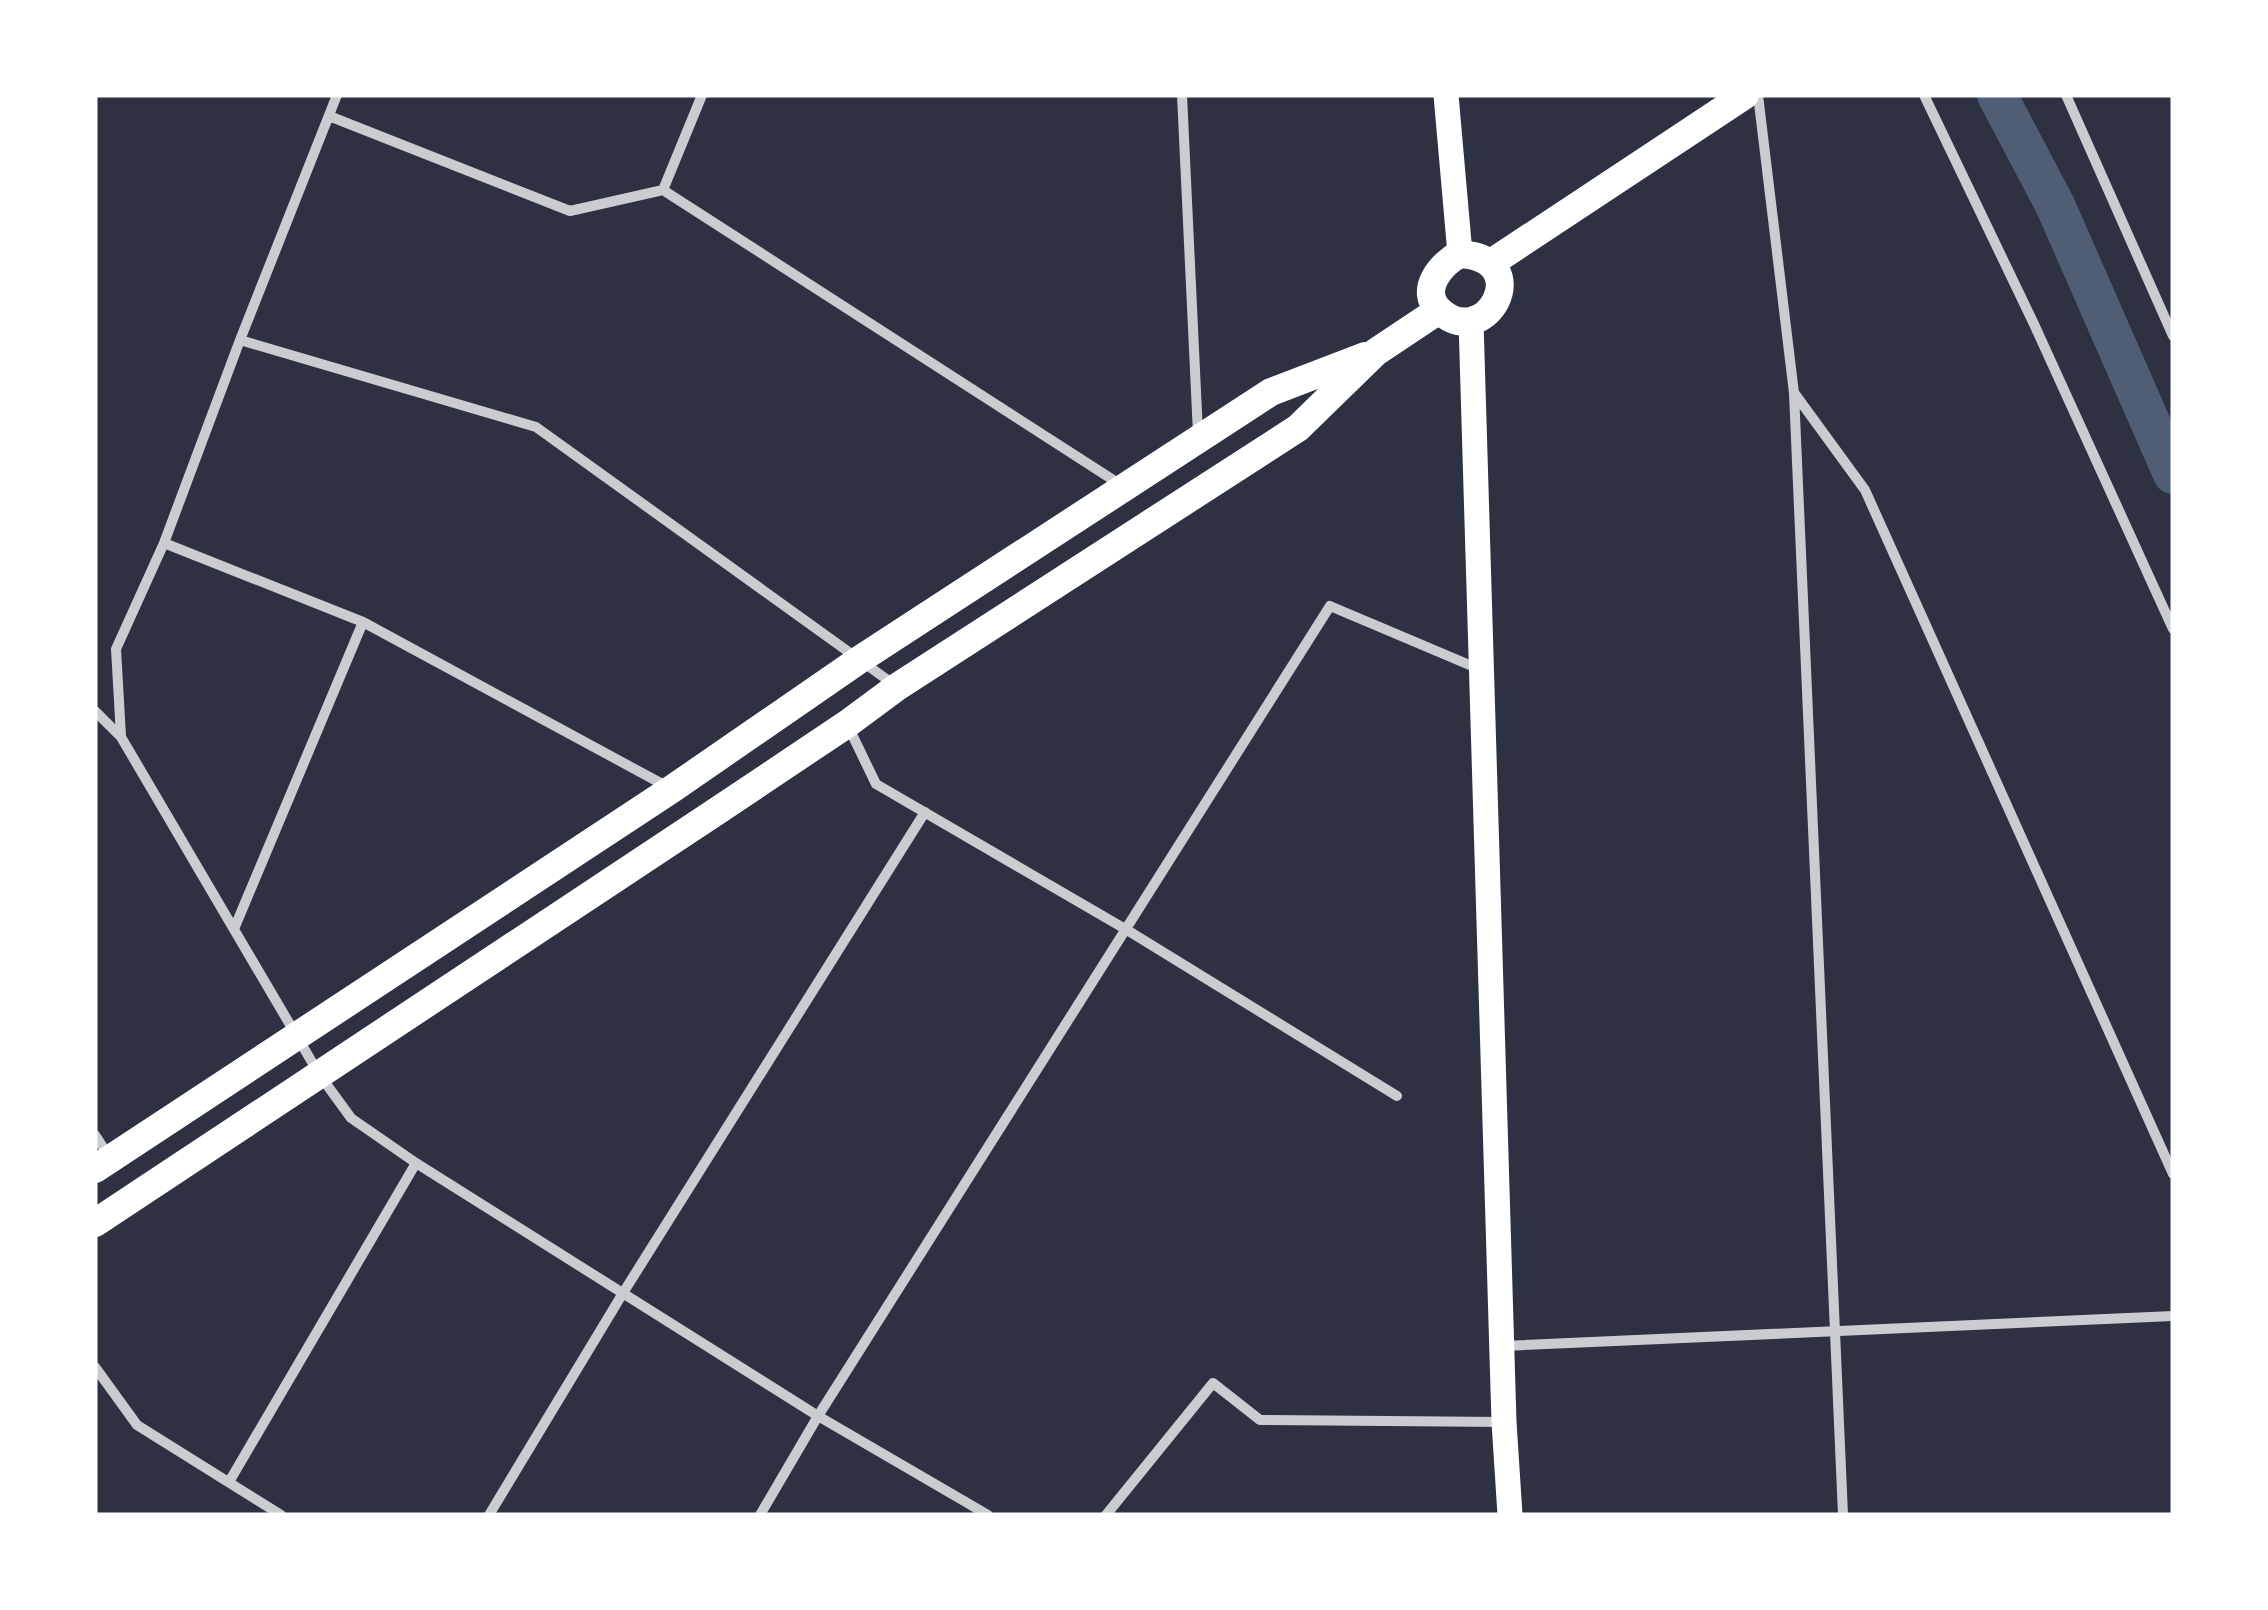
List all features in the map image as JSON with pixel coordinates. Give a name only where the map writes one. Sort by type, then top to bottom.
[{"type":"highway","points":[[1490,263],[1745,95]]},
{"type":"highway","points":[[1460,254],[1477,255],[1498,274],[1496,302],[1488,314],[1471,321],[1455,320],[1432,300],[1436,272],[1460,254]]},
{"type":"highway","points":[[95,1223],[897,687],[1298,428],[1376,352],[1440,310]]},
{"type":"highway","points":[[100,1154],[296,1035],[672,789],[859,660],[1271,392],[1376,352]]},
{"type":"main road","points":[[1446,95],[1460,254]]},
{"type":"main road","points":[[1471,321],[1510,1515]]},
{"type":"street","points":[[121,737],[116,649],[164,543],[338,95]]},
{"type":"street","points":[[663,190],[702,95]]},
{"type":"street","points":[[1182,95],[1198,440]]},
{"type":"street","points":[[1758,95],[1794,393],[1843,1515]]},
{"type":"street","points":[[1924,95],[2173,629]]},
{"type":"street","points":[[2066,95],[2173,336]]},
{"type":"street","points":[[329,116],[570,211],[663,190],[1124,487]]},
{"type":"street","points":[[240,340],[536,427],[897,687]]},
{"type":"street","points":[[1794,393],[1865,490],[2173,1174]]},
{"type":"street","points":[[164,543],[363,622],[672,789]]},
{"type":"street","points":[[760,1515],[818,1416],[1330,606],[1483,671]]},
{"type":"street","points":[[234,929],[363,622]]},
{"type":"street","points":[[95,711],[121,737],[319,1074],[351,1118],[818,1416],[988,1515]]},
{"type":"street","points":[[847,724],[876,784],[1127,930],[1397,1096]]},
{"type":"street","points":[[489,1515],[623,1292],[925,812]]},
{"type":"street","points":[[229,1482],[416,1163]]},
{"type":"street","points":[[1503,1346],[2173,1316]]},
{"type":"street","points":[[95,1367],[137,1425],[281,1515]]},
{"type":"street","points":[[1106,1515],[1213,1384],[1260,1420],[1504,1422]]},
{"type":"waterway","points":[[1997,95],[2055,205],[2173,474]]}]
